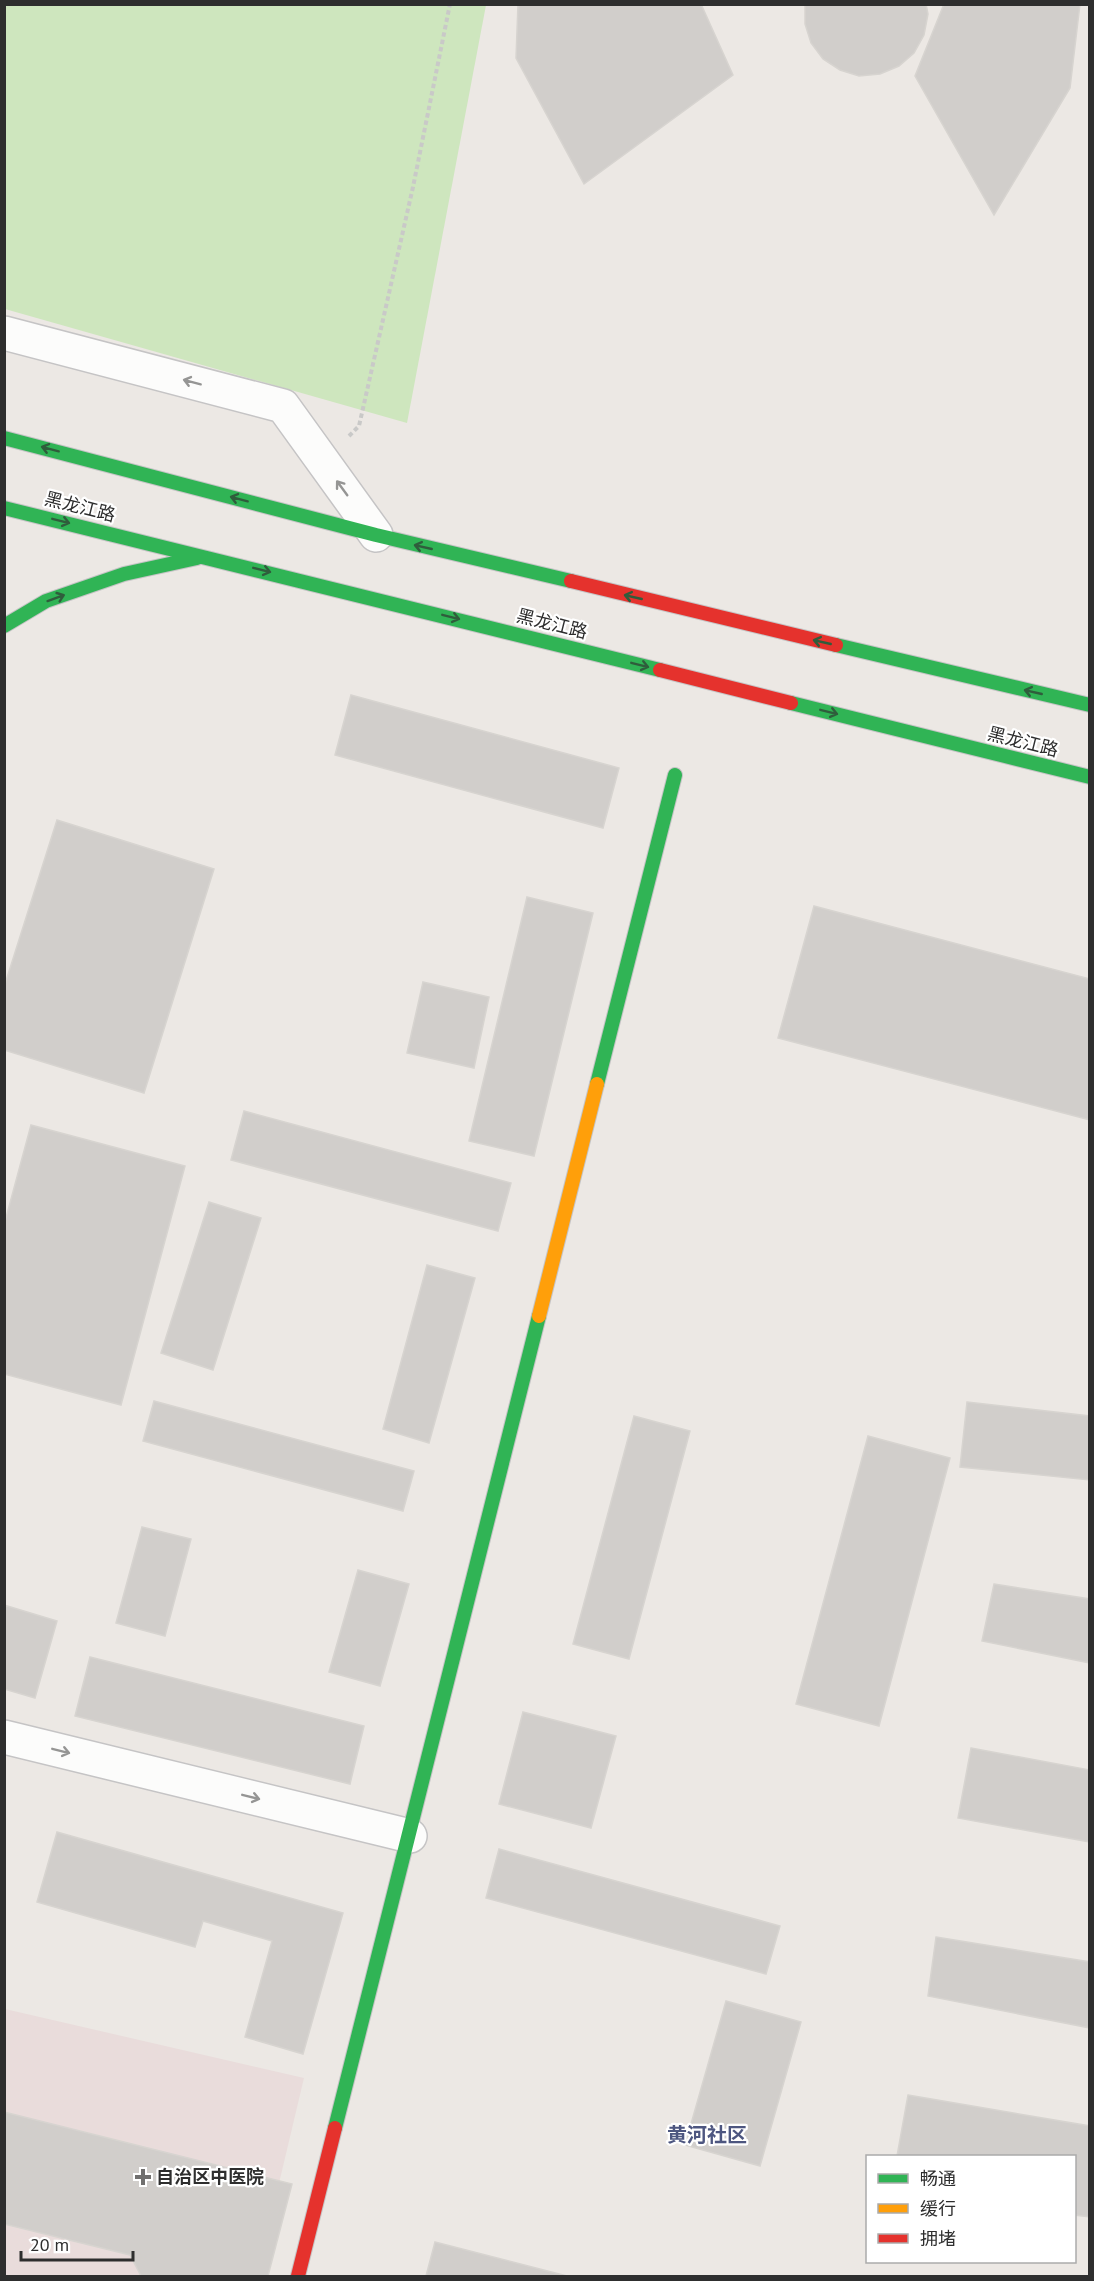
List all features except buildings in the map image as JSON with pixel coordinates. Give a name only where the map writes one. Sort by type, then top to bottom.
[{"type":"main road","points":[[4,438],[376,536],[1089,705]]},
{"type":"main road","name":"黑龙江路","points":[[4,508],[1089,777]]},
{"type":"main road","points":[[4,626],[46,601],[124,574],[205,556]]},
{"type":"main road","points":[[298,2277],[675,775]]},
{"type":"street","points":[[4,333],[283,406],[376,536]]},
{"type":"street","points":[[4,1737],[410,1836]]},
{"type":"path","points":[[323,462],[359,426],[413,188],[450,4]]},
{"type":"shaded area","name":"自治区中医院","points":[[5,2009],[304,2078],[257,2276],[5,2276]]},
{"type":"green space","points":[[4,5],[486,5],[407,423],[5,309]]},
{"type":"traffic: fast","points":[[4,438],[376,535],[571,581]]},
{"type":"traffic: fast","points":[[4,508],[660,670]]},
{"type":"traffic: fast","points":[[4,626],[46,601],[124,574],[197,558]]},
{"type":"traffic: fast","points":[[836,645],[1090,705]]},
{"type":"traffic: fast","points":[[791,703],[1090,777]]},
{"type":"traffic: fast","points":[[597,1084],[675,775]]},
{"type":"traffic: fast","points":[[335,2128],[539,1316]]},
{"type":"traffic: slow","points":[[539,1316],[597,1084]]},
{"type":"traffic: jam","points":[[571,581],[836,645]]},
{"type":"traffic: jam","points":[[660,670],[791,703]]},
{"type":"traffic: jam","points":[[298,2276],[335,2128]]},
{"type":"place","name":"自治区中医院","points":[[143,2177]]},
{"type":"district","name":"黄河社区","points":[[707,2135]]}]
